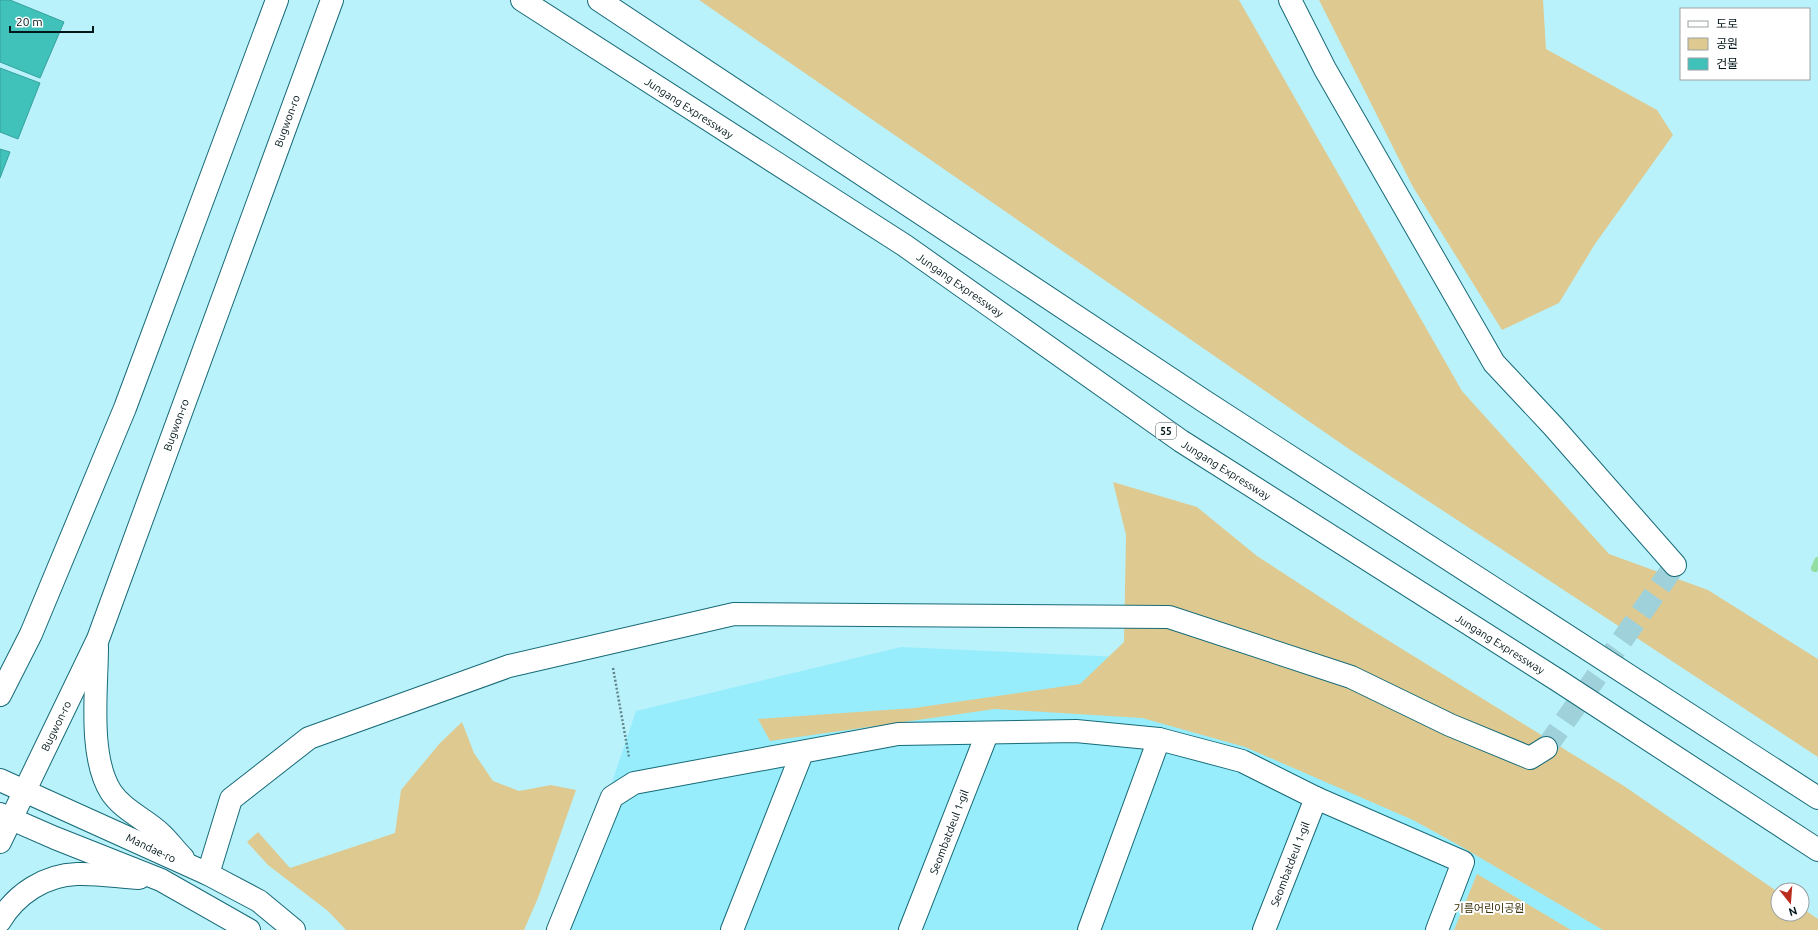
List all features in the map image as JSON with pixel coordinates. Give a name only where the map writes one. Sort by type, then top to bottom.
[{"type":"main road","points":[[0,695],[31,634],[125,408],[277,0]]},
{"type":"main road","name":"Bugwon-ro","points":[[0,842],[5,817],[24,791],[98,639],[332,0]]},
{"type":"main road","name":"Jungang Expressway","points":[[522,0],[904,245],[1181,442],[1558,681],[1818,850]]},
{"type":"main road","points":[[599,0],[1204,401],[1818,798]]},
{"type":"main road","points":[[1290,0],[1325,70],[1494,363],[1553,426],[1675,565]]},
{"type":"main road","points":[[98,639],[96,742],[102,772],[111,792],[128,809],[160,833],[198,870],[231,799],[309,738],[509,666],[734,614],[1169,617],[1351,677],[1450,725],[1530,758],[1546,748]]},
{"type":"main road","points":[[0,659],[16,648],[31,634]]},
{"type":"main road","points":[[558,930],[612,797],[634,783],[898,734],[987,734],[1076,731],[1159,739],[1242,761],[1316,798],[1464,862],[1437,930]]},
{"type":"main road","name":"Seombatdeul 1-gil","points":[[910,930],[987,734]]},
{"type":"main road","points":[[1089,930],[1159,739]]},
{"type":"main road","points":[[732,930],[802,753]]},
{"type":"main road","name":"Mandae-ro","points":[[0,780],[198,870],[259,901],[294,930]]},
{"type":"main road","name":"Seombatdeul 1-gil","points":[[1264,930],[1316,798]]},
{"type":"main road","points":[[5,817],[162,880],[249,930]]},
{"type":"main road","points":[[0,921],[8,908],[29,888],[53,879],[76,874],[162,880]]},
{"type":"path","points":[[608,643],[634,783]]},
{"type":"shaded area","points":[[901,647],[1255,663],[1742,930],[562,930],[636,711]]},
{"type":"green space","points":[[699,0],[1239,0],[1462,391],[1609,554],[1708,590],[1818,659],[1818,757],[1349,449]]},
{"type":"green space","points":[[1319,0],[1543,0],[1546,49],[1657,110],[1673,135],[1595,244],[1559,303],[1502,330],[1413,187]]},
{"type":"green space","points":[[1113,482],[1197,507],[1257,556],[1360,623],[1624,786],[1770,886],[1770,922],[1810,922],[1810,914],[1818,919],[1818,930],[1603,930],[1413,820],[1245,747],[1142,718],[995,709],[770,741],[758,719],[914,708],[1080,684],[1124,642],[1126,535]]},
{"type":"green space","points":[[462,722],[474,753],[493,781],[519,791],[551,785],[576,790],[538,898],[524,930],[346,930],[328,911],[268,865],[247,842],[258,832],[290,868],[395,833],[401,790],[440,743]]},
{"type":"green space","name":"기름어린이공원","points":[[1477,874],[1571,930],[1454,930]]},
{"type":"building","points":[[0,0],[10,0],[64,22],[40,78],[0,62]]},
{"type":"building","points":[[0,68],[40,83],[18,139],[0,132]]},
{"type":"building","points":[[0,149],[10,152],[0,178]]},
{"type":"waterway","points":[[1815,568],[1818,561]]},
{"type":"tunnel","points":[[1546,748],[1675,565]]}]
